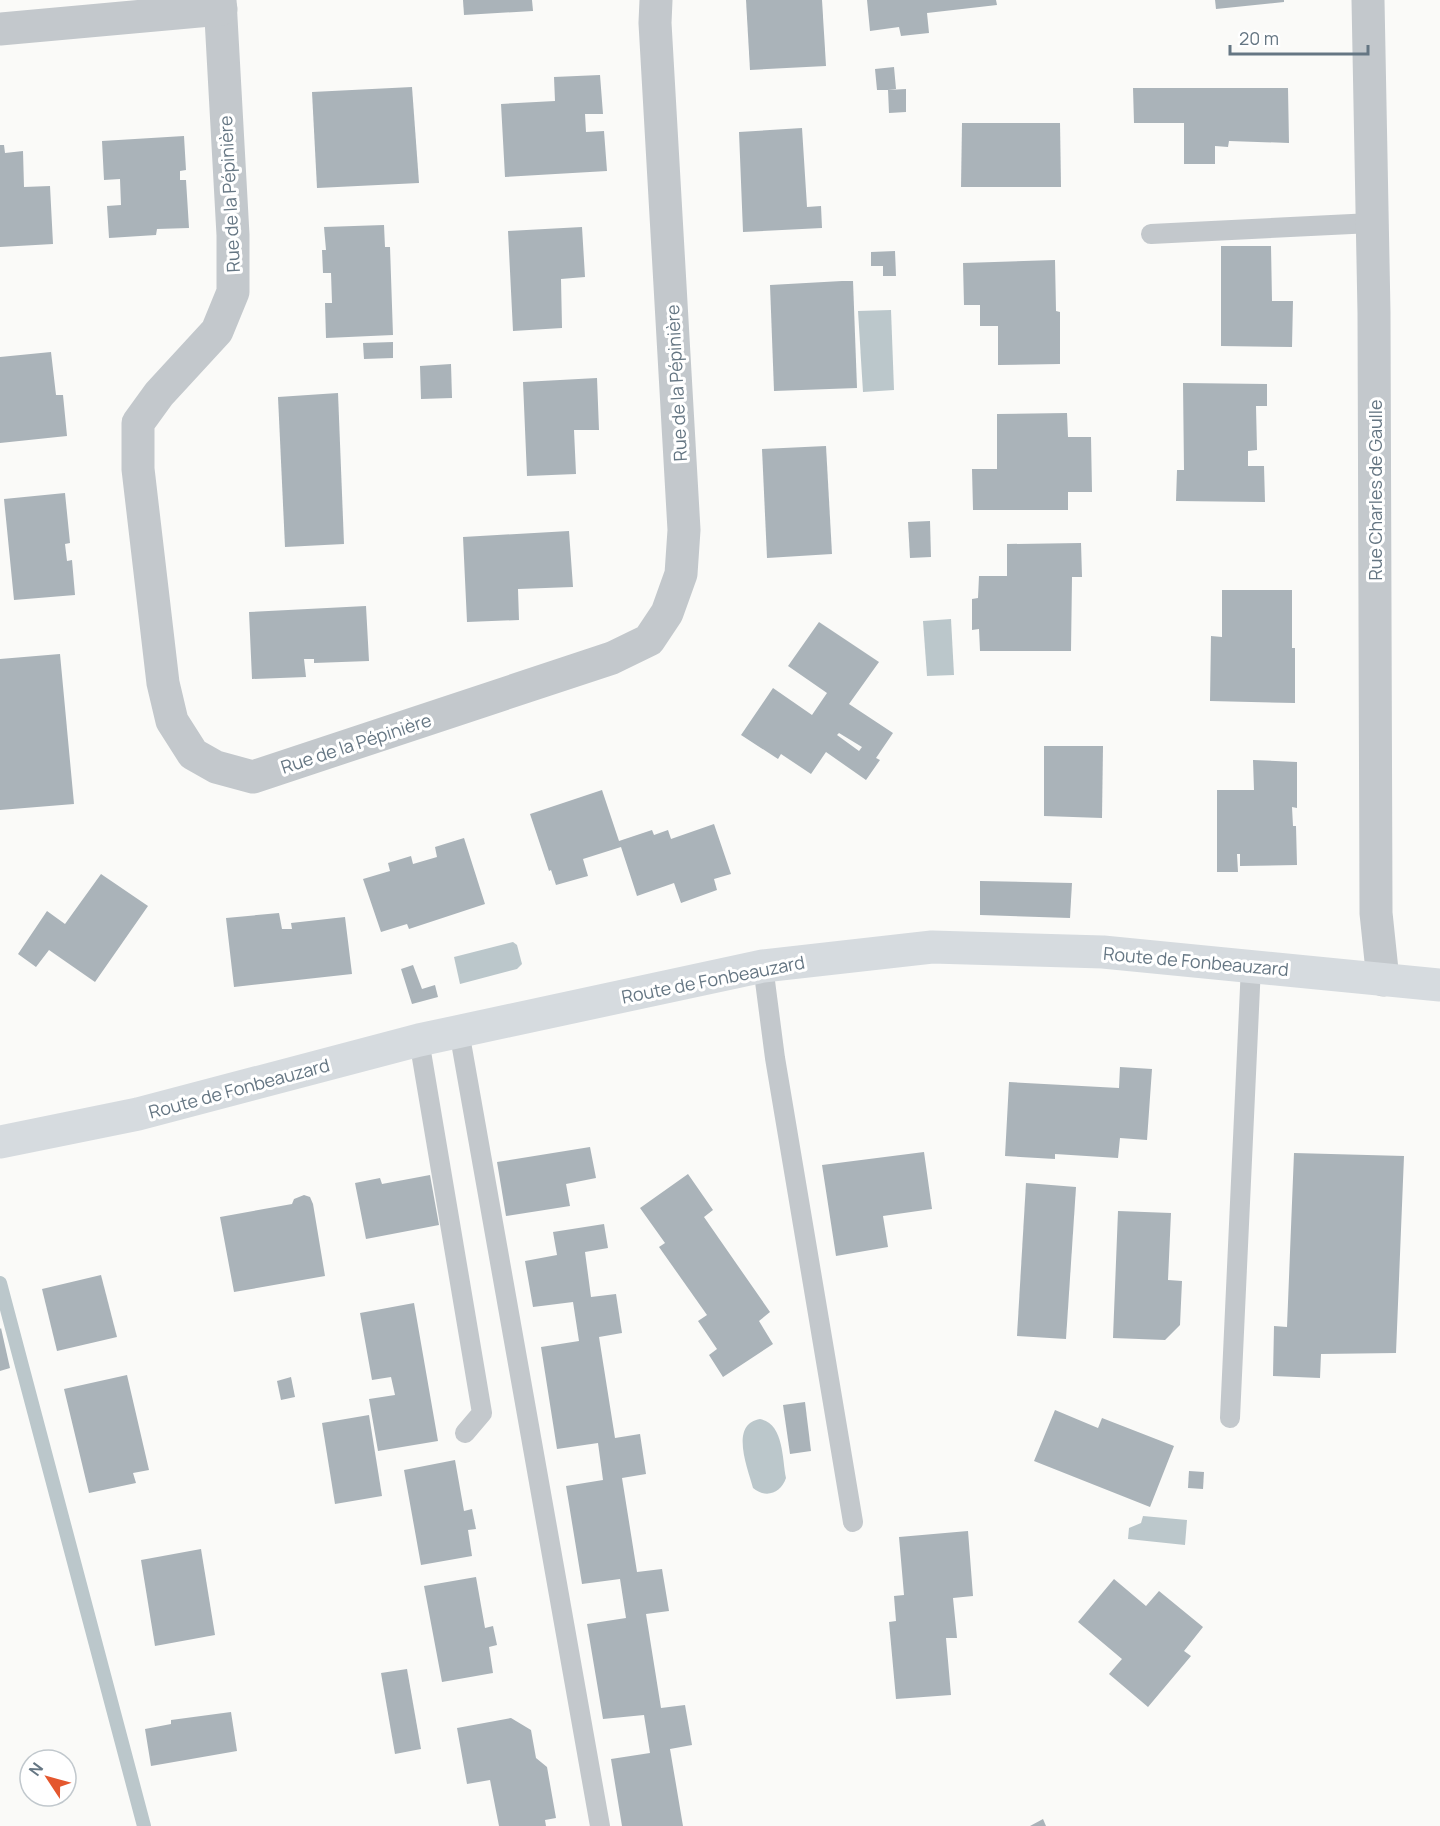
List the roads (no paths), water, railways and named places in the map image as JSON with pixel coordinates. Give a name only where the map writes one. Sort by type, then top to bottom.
[{"type":"street","name":"Rue de la Pépinière","points":[[220,4],[234,235],[233,292],[217,331],[159,394],[138,423],[138,470],[164,683],[172,721],[193,754],[216,766],[253,777],[612,658],[649,640],[667,613],[681,574],[684,530],[655,23],[656,0]]},
{"type":"street","name":"Rue Charles de Gaulle","points":[[1368,0],[1372,223],[1376,913],[1383,980]]},
{"type":"street","points":[[0,29],[220,4]]},
{"type":"street","name":"Route de Fonbeauzard","points":[[0,1142],[138,1114],[419,1040],[763,966],[932,947],[1102,952],[1440,985]]},
{"type":"lane","points":[[1151,234],[1372,223]]},
{"type":"lane","points":[[763,966],[775,1058],[853,1522]]},
{"type":"lane","points":[[1230,1418],[1251,966]]},
{"type":"lane","points":[[459,1031],[600,1826]]},
{"type":"lane","points":[[419,1040],[483,1413],[465,1433]]},
{"type":"waterway","points":[[0,1283],[144,1826]]}]
